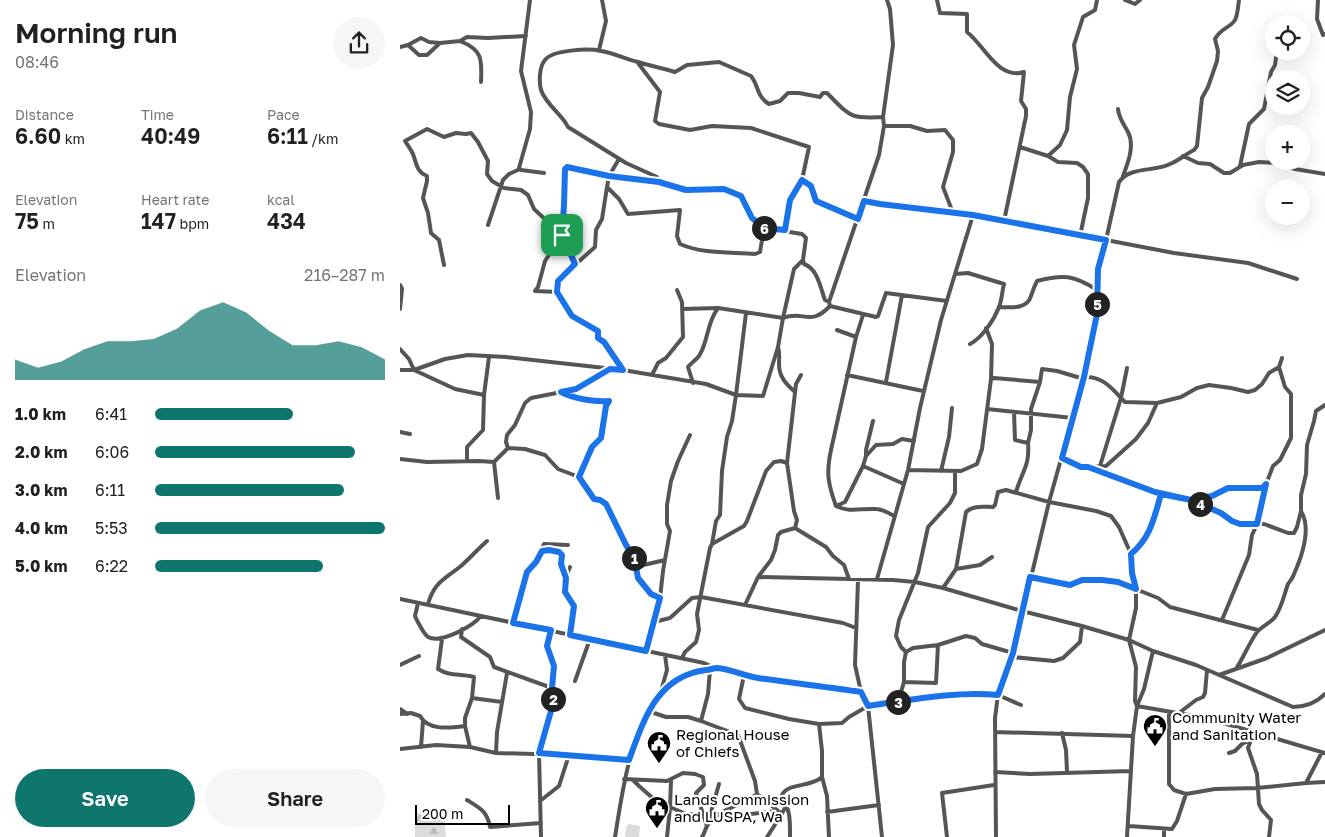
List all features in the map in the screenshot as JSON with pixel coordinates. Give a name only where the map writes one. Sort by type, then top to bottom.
[{"type":"street","points":[[520,169],[530,129],[531,112],[522,71],[530,0]]},
{"type":"street","points":[[599,50],[606,21],[602,0]]},
{"type":"street","points":[[683,309],[718,308],[783,318],[790,315],[816,317],[823,313],[829,304],[880,155],[884,126],[883,116],[893,45],[888,0]]},
{"type":"street","points":[[937,0],[940,13],[967,14],[968,32],[1006,72],[1015,74],[1024,72],[1021,101],[1026,109],[1026,116],[1004,221]]},
{"type":"street","points":[[1048,156],[1060,144],[1067,130],[1070,97],[1077,69],[1074,45],[1083,17],[1095,10],[1097,0]]},
{"type":"street","points":[[1125,0],[1135,4],[1140,0]]},
{"type":"street","points":[[1124,176],[1145,169],[1169,165],[1194,150],[1198,142],[1198,125],[1202,98],[1208,88],[1217,61],[1218,51],[1215,39],[1222,29],[1231,24],[1236,18],[1239,0]]},
{"type":"street","points":[[1318,0],[1317,19],[1323,34],[1325,34]]},
{"type":"street","points":[[400,46],[408,45],[421,38],[429,42],[440,43],[467,37],[526,36]]},
{"type":"street","points":[[460,40],[472,46],[480,56],[482,62],[481,82]]},
{"type":"street","points":[[408,45],[419,56],[427,55],[440,43]]},
{"type":"street","points":[[659,182],[657,177],[618,158],[568,127],[566,122],[557,114],[543,95],[540,79],[544,61],[550,56],[574,51],[599,50],[675,72],[687,65],[722,62],[751,76],[762,100],[769,104],[780,101],[788,93],[820,97],[823,93],[827,93],[854,117],[883,116]]},
{"type":"street","points":[[1240,166],[1249,124],[1264,108],[1275,60]]},
{"type":"street","points":[[638,62],[660,92],[656,121],[659,124],[690,130],[712,126],[751,128],[809,147],[802,180],[790,200],[785,230]]},
{"type":"street","points":[[996,837],[994,785],[998,695],[1012,655],[1030,577],[1084,378],[1097,314],[1098,269],[1120,182],[1124,176],[1130,154],[1129,134],[1119,116],[1118,110]]},
{"type":"street","points":[[884,126],[910,126],[927,131],[945,130],[953,140],[953,152],[943,187],[953,213]]},
{"type":"street","points":[[444,266],[439,240],[431,233],[428,213],[423,198],[427,181],[426,176],[417,169],[412,152],[405,141],[428,129],[444,138],[456,133],[466,134],[472,132],[488,161],[487,174],[492,181],[504,188],[520,190],[528,196],[534,209],[562,235],[575,264]]},
{"type":"street","points":[[1020,147],[1048,156],[1058,162],[1077,164],[1083,167],[1088,174],[1088,198],[1080,236]]},
{"type":"street","points":[[1183,156],[1198,163],[1210,164],[1224,173],[1230,173],[1240,166],[1259,162],[1278,163],[1295,169],[1325,174]]},
{"type":"street","points":[[618,158],[609,176],[602,219],[596,230],[595,247],[558,281],[557,292],[572,316],[598,331],[598,338],[604,342],[623,370]]},
{"type":"street","points":[[400,370],[414,370],[445,358],[468,356],[506,357],[623,370],[706,384],[736,395],[762,396],[778,347],[794,269],[803,260],[806,238],[802,234],[764,228],[752,218],[741,196],[724,189],[686,190],[659,182],[609,176],[567,167],[565,169],[562,235],[545,261],[538,287],[535,291],[557,292]]},
{"type":"street","points":[[488,225],[501,186],[508,174],[520,169],[544,173]]},
{"type":"street","points":[[802,180],[811,186],[816,201],[858,219]]},
{"type":"street","points":[[607,187],[619,199],[628,214],[680,210],[677,236],[680,244],[686,248],[755,254],[760,252],[764,228]]},
{"type":"street","points":[[864,201],[973,215],[1174,253],[1248,263],[1297,279]]},
{"type":"street","points":[[877,579],[908,470],[941,320],[973,215]]},
{"type":"street","points":[[803,260],[804,264],[810,266],[816,274],[825,300],[829,304],[863,315],[878,316],[886,293],[947,301]]},
{"type":"street","points":[[956,274],[968,273],[1004,284],[999,307],[986,328],[970,344]]},
{"type":"street","points":[[999,307],[1017,308],[1027,303],[1031,299],[1033,288],[1037,281],[1056,276],[1082,280],[1097,290]]},
{"type":"street","points":[[400,284],[402,289],[400,309]]},
{"type":"street","points":[[652,375],[658,363],[666,358],[683,337],[683,309],[677,290]]},
{"type":"street","points":[[886,382],[902,295]]},
{"type":"street","points":[[694,383],[688,367],[699,356],[711,317],[718,308]]},
{"type":"street","points":[[682,658],[685,652],[696,642],[699,630],[697,614],[720,509],[722,471],[736,395],[746,313]]},
{"type":"street","points":[[836,506],[828,484],[827,469],[847,375],[863,315]]},
{"type":"street","points":[[908,470],[955,472],[976,464],[982,450],[991,379],[992,344],[986,328]]},
{"type":"street","points":[[837,330],[856,337]]},
{"type":"street","points":[[778,347],[780,353],[780,375],[795,392]]},
{"type":"street","points":[[400,349],[409,358],[414,370],[455,388],[484,395]]},
{"type":"street","points":[[467,461],[467,447],[482,430],[489,357]]},
{"type":"street","points":[[1222,620],[1249,555],[1252,535],[1257,524],[1266,484],[1273,466],[1280,460],[1291,438],[1291,394],[1285,387],[1279,367],[1282,358]]},
{"type":"street","points":[[1016,492],[1029,457],[1028,443],[1032,430],[1031,414],[1042,369],[1102,380],[1127,403],[1157,403],[1181,397],[1204,385],[1215,385],[1248,392],[1255,390],[1262,384],[1269,373],[1279,367]]},
{"type":"street","points":[[1100,466],[1121,398],[1127,368]]},
{"type":"street","points":[[508,448],[506,442],[507,435],[515,425],[525,403],[531,398],[576,389],[610,369]]},
{"type":"street","points":[[847,375],[924,391]]},
{"type":"street","points":[[795,528],[797,520],[787,463],[796,384],[801,376]]},
{"type":"street","points":[[991,379],[1040,382]]},
{"type":"street","points":[[561,392],[568,396],[580,397],[593,402],[609,401],[606,406],[601,438],[592,447],[579,477]]},
{"type":"street","points":[[1062,458],[1081,467],[1106,466],[1136,439],[1148,423],[1157,403]]},
{"type":"street","points":[[1088,467],[1124,482],[1161,494],[1191,500],[1221,513],[1240,524],[1264,524],[1288,533],[1294,532],[1301,511],[1301,495],[1306,474],[1307,445],[1316,411],[1325,405]]},
{"type":"street","points":[[941,471],[949,437],[952,408]]},
{"type":"street","points":[[987,409],[1073,418]]},
{"type":"street","points":[[1014,412],[1015,440],[1028,443]]},
{"type":"street","points":[[836,506],[845,502],[863,466],[874,421]]},
{"type":"street","points":[[400,432],[410,434]]},
{"type":"street","points":[[646,651],[660,598],[670,531],[667,524],[667,505],[671,481],[690,435]]},
{"type":"street","points":[[866,456],[876,445],[893,444],[902,439],[914,441]]},
{"type":"street","points":[[400,459],[427,462],[494,462],[508,448],[525,449],[545,455],[558,469],[579,477],[594,499],[606,504],[634,557],[638,578],[651,594],[660,598]]},
{"type":"street","points":[[494,462],[498,498]]},
{"type":"street","points":[[712,544],[744,526],[766,471],[774,462],[787,463]]},
{"type":"street","points":[[863,466],[904,484]]},
{"type":"street","points":[[906,652],[901,647],[896,636],[899,620],[915,582],[928,526],[950,503],[955,494],[955,472]]},
{"type":"street","points":[[1191,500],[1212,496],[1228,488],[1262,488],[1266,484]]},
{"type":"street","points":[[943,588],[956,569],[966,512],[968,509],[976,507],[993,507],[998,492],[1001,490],[1016,492],[1111,516],[1131,554],[1132,573],[1136,589],[1136,608],[1129,640],[1136,667],[1135,701],[1137,706]]},
{"type":"street","points":[[1131,554],[1141,546],[1152,527],[1161,494]]},
{"type":"street","points":[[836,506],[851,511],[876,509],[894,516]]},
{"type":"street","points":[[1236,669],[1258,630],[1272,621],[1277,614],[1288,584],[1294,577],[1306,534],[1304,516],[1301,511]]},
{"type":"street","points":[[746,605],[758,576],[771,560],[778,535],[781,532],[795,528],[826,547],[844,565],[849,579]]},
{"type":"street","points":[[428,604],[437,584],[460,567],[487,541]]},
{"type":"street","points":[[513,623],[527,572],[536,562],[544,544],[568,545]]},
{"type":"street","points":[[542,551],[549,550],[559,552],[562,555],[561,564],[566,578]]},
{"type":"street","points":[[956,569],[980,565],[992,557]]},
{"type":"street","points":[[635,568],[665,560]]},
{"type":"street","points":[[570,567],[566,578],[565,592],[574,606],[570,635]]},
{"type":"street","points":[[758,576],[877,579],[915,582],[943,588],[1129,640],[1153,651],[1207,670],[1293,707],[1301,707],[1312,703],[1325,694]]},
{"type":"street","points":[[1030,577],[1070,585],[1082,580],[1118,582],[1158,598],[1170,607],[1258,630]]},
{"type":"street","points":[[858,580],[855,665],[861,692],[868,706],[882,837]]},
{"type":"street","points":[[654,622],[670,618],[692,598],[702,597],[843,623],[856,628]]},
{"type":"street","points":[[400,599],[682,658],[744,676],[861,692]]},
{"type":"street","points":[[418,603],[415,616],[425,635],[430,638],[442,639],[475,624],[481,616]]},
{"type":"street","points":[[906,652],[914,648],[938,645],[966,636],[975,638],[982,644],[1025,660],[1054,661],[1063,658],[1080,642],[1082,626]]},
{"type":"street","points":[[462,630],[461,637],[490,657],[494,667],[552,688]]},
{"type":"street","points":[[541,837],[539,753],[553,704],[554,666],[547,646],[551,630]]},
{"type":"street","points":[[1218,675],[1267,658],[1325,630]]},
{"type":"street","points":[[442,639],[438,669],[454,676],[464,674],[474,677],[472,698],[465,718],[470,747]]},
{"type":"street","points":[[575,681],[590,639]]},
{"type":"street","points":[[904,682],[936,683],[938,645]]},
{"type":"street","points":[[1128,837],[1133,736],[1137,706],[1144,689],[1153,651]]},
{"type":"street","points":[[898,702],[904,682],[906,652]]},
{"type":"street","points":[[661,693],[667,670],[665,655]]},
{"type":"street","points":[[400,665],[419,656]]},
{"type":"street","points":[[616,837],[624,780],[629,760],[648,711],[661,693],[678,678],[693,672],[715,668]]},
{"type":"street","points":[[701,721],[708,694],[710,670]]},
{"type":"street","points":[[1179,713],[1205,694],[1205,675],[1207,670]]},
{"type":"street","points":[[496,753],[496,741],[507,672]]},
{"type":"street","points":[[744,676],[739,699],[745,708],[789,720],[819,724],[842,723],[868,706],[955,693],[973,692],[998,695],[1021,705]]},
{"type":"street","points":[[472,698],[502,702]]},
{"type":"street","points":[[1137,706],[1206,718],[1324,753],[1306,783]]},
{"type":"street","points":[[400,709],[407,714]]},
{"type":"street","points":[[648,711],[666,717],[688,717],[738,735],[755,781],[757,794],[782,814]]},
{"type":"street","points":[[1169,712],[1169,784],[1174,790],[1186,794],[1215,789],[1257,788],[1325,782]]},
{"type":"street","points":[[400,714],[411,713],[420,716],[430,726],[465,726]]},
{"type":"street","points":[[421,747],[423,721]]},
{"type":"street","points":[[819,724],[822,777],[827,796],[829,837]]},
{"type":"street","points":[[995,732],[1133,736]]},
{"type":"street","points":[[1062,733],[1066,750],[1067,772]]},
{"type":"street","points":[[1229,753],[1260,734]]},
{"type":"street","points":[[1250,740],[1248,748],[1257,774],[1257,788],[1262,810],[1271,820],[1269,837]]},
{"type":"street","points":[[1242,744],[1248,748]]},
{"type":"street","points":[[400,749],[436,745],[470,747],[496,753],[539,753],[629,760]]},
{"type":"street","points":[[540,801],[559,786],[570,755]]},
{"type":"street","points":[[995,772],[1030,774],[1131,771]]},
{"type":"street","points":[[624,780],[671,780],[683,773],[702,777],[704,784],[696,793],[707,826]]},
{"type":"street","points":[[790,837],[787,804],[781,798],[782,793],[785,790],[817,782],[822,777]]},
{"type":"street","points":[[633,780],[656,801],[686,814],[742,815],[777,810]]},
{"type":"street","points":[[667,837],[671,780]]},
{"type":"street","points":[[702,837],[719,784]]},
{"type":"street","points":[[947,837],[942,794],[994,785]]},
{"type":"street","points":[[707,826],[718,816],[757,794]]},
{"type":"street","points":[[1128,826],[1172,829],[1177,821],[1186,794]]},
{"type":"street","points":[[467,800],[484,811],[490,827],[541,823]]},
{"type":"street","points":[[767,837],[787,804]]},
{"type":"street","points":[[827,812],[879,805]]},
{"type":"street","points":[[1164,829],[1164,837]]},
{"type":"green space","points":[[415,813],[444,815],[446,837],[415,837]]},
{"type":"green space","points":[[629,824],[640,826],[639,837],[625,837],[626,827]]},
{"type":"place","name":"Community Water and Sanitation","points":[[1155,747]]},
{"type":"place","name":"Regional House of Chiefs","points":[[659,764]]},
{"type":"place","name":"Lands Commission and LUSPA, Wa","points":[[657,829]]},
{"type":"route","points":[[562,235],[565,169],[567,167],[609,176],[659,182],[686,190],[724,189],[741,196],[752,218],[764,228],[785,230],[790,200],[802,180],[811,186],[816,201],[858,219],[864,201],[973,215],[1106,240],[1098,269],[1097,314],[1084,377],[1062,458],[1081,467],[1088,467],[1124,482],[1155,492],[1191,500],[1212,496],[1228,488],[1262,488],[1266,484],[1262,495],[1259,520],[1257,524],[1240,524],[1221,513],[1191,500],[1161,494],[1152,527],[1141,546],[1131,554],[1132,573],[1136,589],[1118,582],[1102,580],[1082,580],[1070,585],[1030,577],[1013,653],[998,695],[973,692],[955,693],[926,699],[868,706],[861,692],[744,676],[715,668],[693,672],[678,678],[661,693],[648,711],[629,760],[539,753],[553,704],[554,666],[547,646],[551,630],[513,623],[527,572],[536,562],[539,554],[542,551],[555,550],[562,555],[561,564],[566,578],[565,592],[574,606],[570,635],[646,651],[660,598],[651,594],[638,578],[634,557],[606,504],[594,499],[579,477],[592,447],[601,438],[606,406],[609,401],[593,402],[580,397],[568,396],[561,392],[576,389],[610,369],[623,370],[604,342],[598,338],[598,331],[572,316],[557,292],[558,281],[575,264],[562,235]]}]
